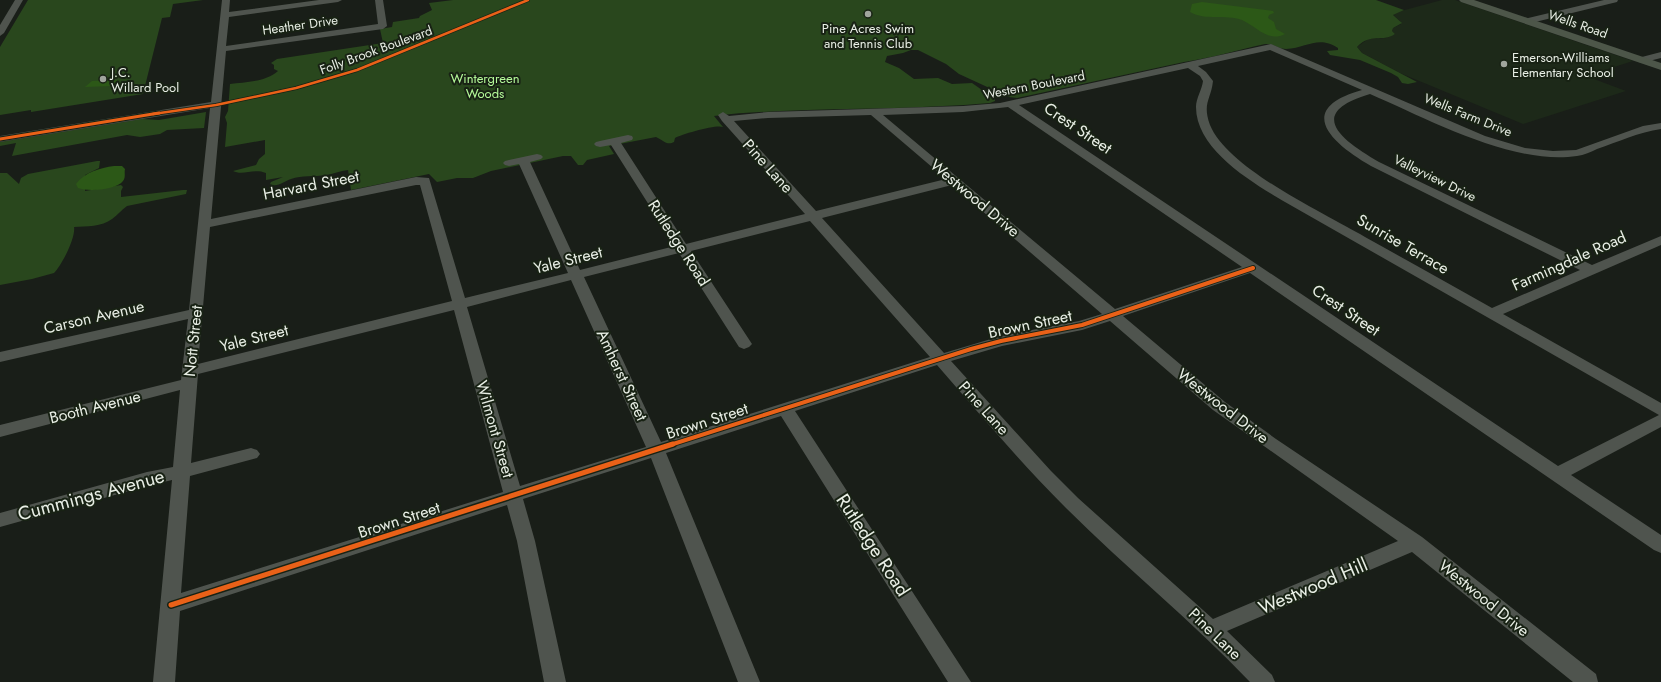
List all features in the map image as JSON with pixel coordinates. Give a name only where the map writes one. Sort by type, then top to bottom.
[{"type":"main road","name":"Wells Road","points":[[1464,0],[1661,67]]},
{"type":"street","points":[[0,33],[19,0]]},
{"type":"street","name":"Nott Street","points":[[164,682],[190,377],[226,0]]},
{"type":"street","points":[[224,16],[338,0]]},
{"type":"street","name":"Heather Drive","points":[[221,49],[383,26],[379,0]]},
{"type":"street","points":[[1527,21],[1614,0]]},
{"type":"street","name":"Western Boulevard","points":[[724,117],[970,109],[1012,105],[1271,47]]},
{"type":"street","name":"Wells Farm Drive","points":[[1271,47],[1486,140],[1535,153],[1561,154],[1579,152],[1649,128],[1661,126]]},
{"type":"street","points":[[1641,60],[1661,54]]},
{"type":"street","name":"Sunrise Terrace","points":[[1190,65],[1203,74],[1208,81],[1201,106],[1202,115],[1207,130],[1216,144],[1241,167],[1280,194],[1661,410]]},
{"type":"street","name":"Valleyview Drive","points":[[1372,90],[1344,100],[1337,104],[1331,112],[1331,126],[1336,135],[1346,145],[1380,166],[1591,270]]},
{"type":"street","points":[[0,139],[216,104]]},
{"type":"street","name":"Crest Street","points":[[1012,105],[1661,545]]},
{"type":"street","name":"Westwood Drive","points":[[874,112],[1112,316],[1231,415],[1415,542],[1588,681]]},
{"type":"street","name":"Pine Lane","points":[[724,117],[1063,494],[1211,629],[1264,682]]},
{"type":"street","points":[[600,144],[628,138]]},
{"type":"street","name":"Rutledge Road","points":[[614,141],[744,344]]},
{"type":"street","name":"Amherst Street","points":[[523,160],[656,450],[748,682]]},
{"type":"street","name":"Harvard Street","points":[[205,224],[424,180]]},
{"type":"street","name":"Wilmont Street","points":[[424,180],[528,551],[555,682]]},
{"type":"street","name":"Yale Street","points":[[190,377],[460,304],[954,181]]},
{"type":"street","name":"Farmingdale Road","points":[[1491,314],[1661,240]]},
{"type":"street","name":"Brown Street","points":[[171,606],[940,359],[985,345],[1070,328],[1112,316],[1253,268]]},
{"type":"street","name":"Carson Avenue","points":[[0,357],[196,313]]},
{"type":"street","name":"Booth Avenue","points":[[0,431],[190,377]]},
{"type":"street","name":"Rutledge Road","points":[[785,409],[960,682]]},
{"type":"street","points":[[1556,474],[1590,458],[1661,420]]},
{"type":"street","name":"Cummings Avenue","points":[[0,520],[147,479],[203,467],[251,454]]},
{"type":"street","name":"Westwood Hill","points":[[1211,629],[1415,542]]},
{"type":"shaded area","name":"Emerson-Williams Elementary School","points":[[1442,0],[1455,0],[1633,61],[1586,76],[1626,91],[1523,124],[1400,73],[1362,53],[1357,47],[1368,39],[1386,38],[1395,34],[1392,31],[1393,28],[1401,24],[1400,21],[1393,15],[1401,11]]},
{"type":"shaded area","points":[[1202,2],[1273,11],[1274,13],[1269,15],[1268,18],[1274,22],[1276,29],[1285,34],[1279,36],[1268,35],[1236,18],[1209,17],[1196,15],[1190,12],[1192,4]]},
{"type":"shaded area","points":[[118,80],[112,86],[85,87],[92,81]]},
{"type":"shaded area","points":[[122,166],[125,169],[124,180],[119,184],[102,189],[88,190],[78,188],[76,184],[84,176],[98,169]]},
{"type":"green space","points":[[28,0],[203,0],[173,4],[170,17],[162,18],[143,94],[31,112],[31,110],[0,115],[0,47]]},
{"type":"green space","name":"Wintergreen Woods","points":[[453,0],[1376,0],[1404,10],[1393,15],[1402,23],[1393,28],[1392,31],[1395,34],[1390,37],[1367,40],[1357,47],[1362,53],[1417,82],[1408,84],[1402,83],[1398,77],[1391,73],[1360,60],[1330,55],[1327,51],[1338,50],[1338,48],[1331,44],[1318,42],[1286,49],[1271,44],[1265,44],[1017,98],[1009,97],[959,74],[946,64],[918,50],[911,50],[887,56],[885,62],[899,68],[914,79],[938,78],[952,84],[972,83],[995,99],[995,101],[990,103],[938,106],[781,111],[714,116],[723,127],[707,128],[685,134],[675,138],[674,142],[672,143],[667,143],[656,137],[609,146],[614,154],[587,160],[583,165],[578,165],[571,156],[563,156],[491,171],[473,178],[457,178],[437,182],[429,174],[351,190],[348,170],[326,175],[295,178],[275,185],[270,184],[271,182],[283,177],[266,180],[266,173],[252,171],[241,173],[233,171],[256,165],[259,159],[265,154],[265,140],[225,147],[227,123],[225,117],[228,111],[230,84],[255,81],[273,75],[278,71],[274,69],[274,65],[271,63],[277,59],[383,43],[380,29],[392,27],[393,22],[419,18],[432,10],[429,3]]},
{"type":"green space","points":[[206,112],[204,128],[167,130],[160,134],[140,137],[127,135],[12,156],[16,143],[0,146],[0,142],[142,119],[159,120]]},
{"type":"green space","points":[[100,161],[99,168],[85,175],[85,191],[121,185],[123,187],[121,197],[183,190],[187,190],[186,194],[127,206],[108,222],[94,226],[74,227],[73,237],[68,251],[54,273],[0,285],[0,173],[7,173],[19,184],[21,178],[28,174]]},
{"type":"cycle path","name":"Folly Brook Boulevard","points":[[0,139],[216,105],[296,88],[357,70],[528,0]]},
{"type":"cycle path","points":[[171,605],[971,349],[1001,341],[1082,325],[1253,268]]},
{"type":"place","name":"Pine Acres Swim and Tennis Club","points":[[868,14]]},
{"type":"place","name":"Emerson-Williams Elementary School","points":[[1504,64]]},
{"type":"place","name":"J.C. Willard Pool","points":[[103,79]]}]
